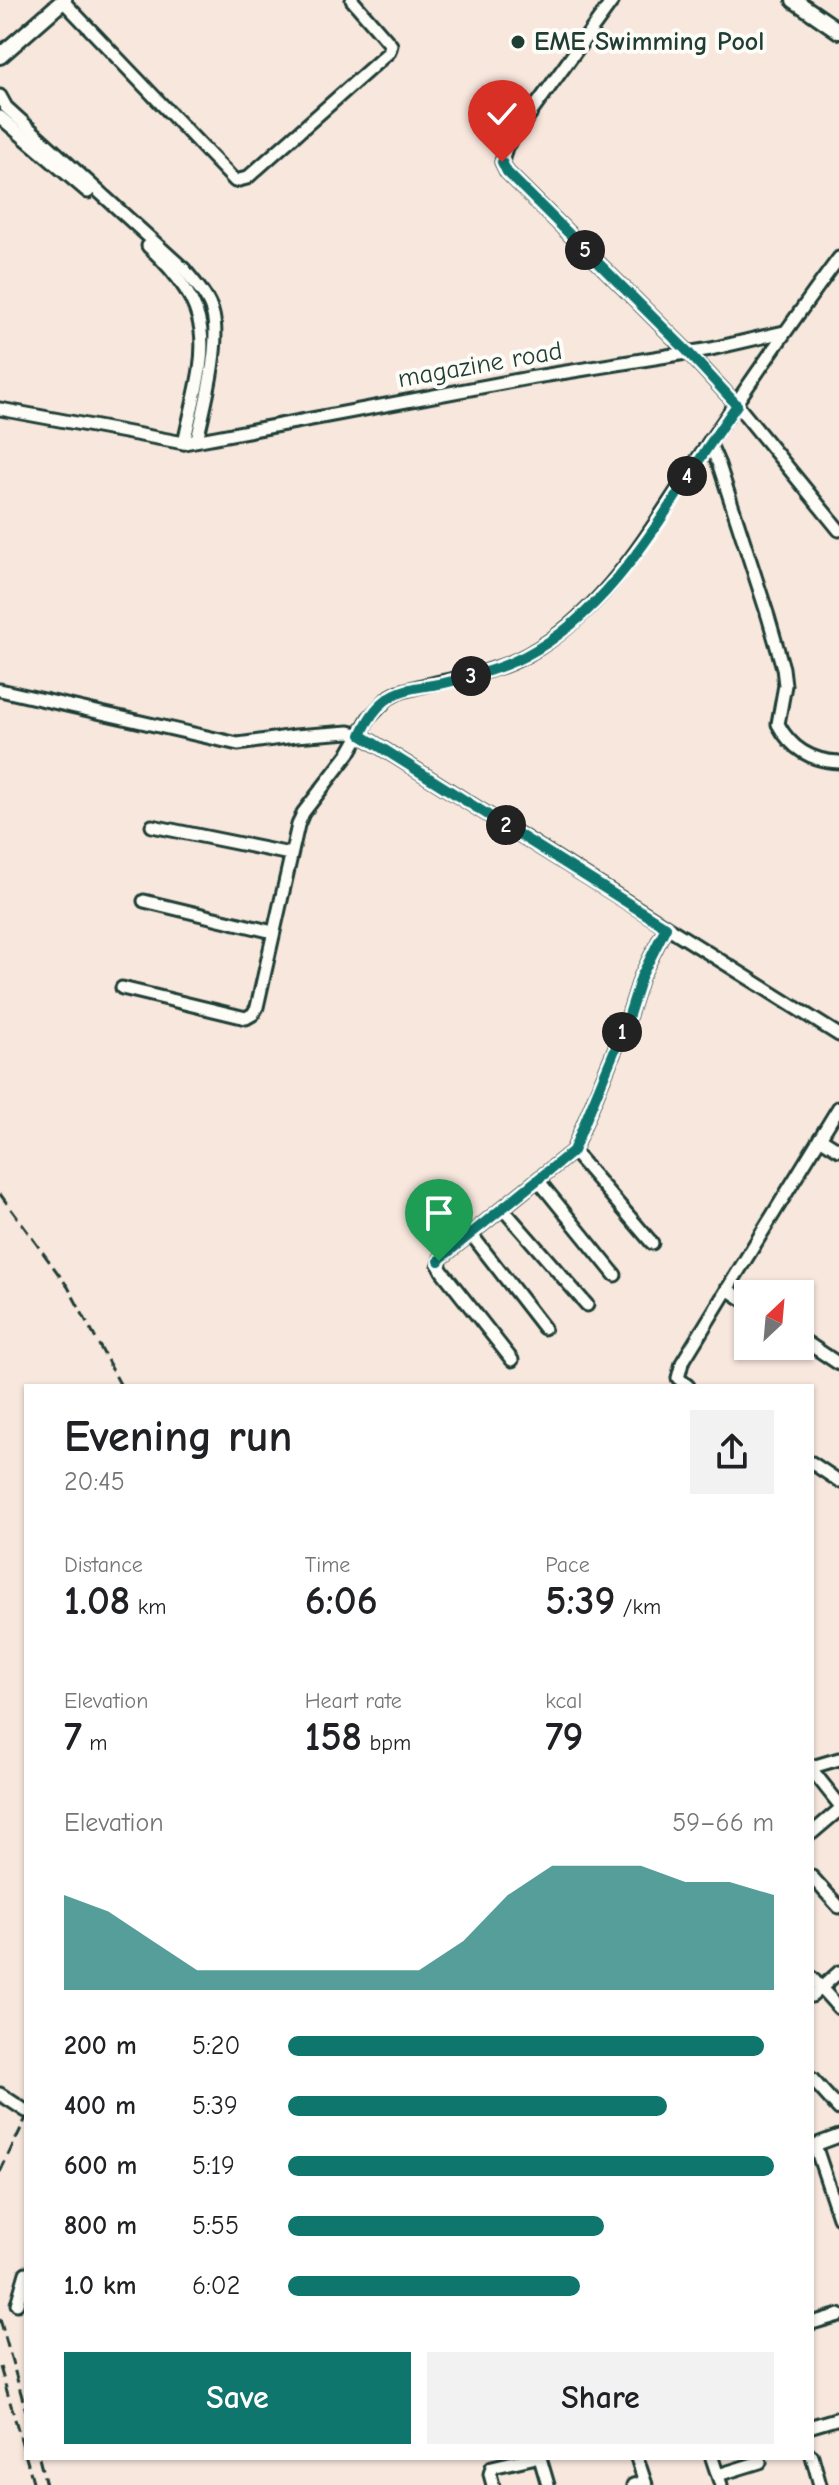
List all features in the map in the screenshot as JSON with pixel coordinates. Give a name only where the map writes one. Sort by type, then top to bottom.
[{"type":"main road","points":[[794,0],[839,31]]},
{"type":"main road","points":[[0,56],[58,2]]},
{"type":"street","points":[[58,2],[235,181],[247,178],[389,52],[391,45],[352,0]]},
{"type":"street","points":[[613,0],[506,147],[502,162],[507,172],[737,405],[839,530]]},
{"type":"street","points":[[0,96],[6,107],[134,228],[183,283],[200,320],[203,345],[191,441]]},
{"type":"street","points":[[0,117],[90,189]]},
{"type":"street","points":[[122,988],[246,1018],[253,1014],[290,854],[303,813],[361,735],[369,718],[388,698],[411,689],[481,674],[525,656],[578,619],[624,568],[664,513],[784,332],[839,258]]},
{"type":"street","name":"magazine road","points":[[0,409],[191,441],[711,349],[784,332]]},
{"type":"street","points":[[709,442],[777,645],[785,685],[778,724],[795,747],[808,757],[839,762]]},
{"type":"street","points":[[0,690],[238,744],[349,732],[361,735],[839,1035]]},
{"type":"street","points":[[152,826],[290,854]]},
{"type":"street","points":[[144,901],[273,932]]},
{"type":"street","points":[[512,1360],[439,1265],[441,1258],[573,1151],[628,1018],[641,977],[666,927]]},
{"type":"street","points":[[686,1384],[678,1378],[679,1370],[839,1107]]},
{"type":"street","points":[[820,1138],[839,1150]]},
{"type":"street","points":[[573,1151],[652,1243]]},
{"type":"street","points":[[538,1180],[615,1275]]},
{"type":"street","points":[[503,1209],[587,1305]]},
{"type":"street","points":[[471,1234],[544,1328]]},
{"type":"street","points":[[727,1289],[734,1294]]},
{"type":"street","points":[[814,1347],[839,1364]]},
{"type":"street","points":[[814,1464],[839,1481]]},
{"type":"street","points":[[814,1768],[839,1759]]},
{"type":"street","points":[[814,1772],[839,1807],[814,1831]]},
{"type":"street","points":[[814,1879],[839,1907]]},
{"type":"street","points":[[839,1972],[816,1992],[839,2008]]},
{"type":"street","points":[[814,2081],[839,2109]]},
{"type":"street","points":[[0,2094],[22,2109]]},
{"type":"street","points":[[814,2146],[839,2136]]},
{"type":"street","points":[[814,2149],[839,2217]]},
{"type":"street","points":[[17,2304],[24,2280]]},
{"type":"street","points":[[814,2322],[839,2315]]},
{"type":"street","points":[[814,2425],[839,2418]]},
{"type":"street","points":[[493,2485],[492,2467],[523,2460]]},
{"type":"street","points":[[541,2460],[548,2485]]},
{"type":"street","points":[[637,2460],[641,2484]]},
{"type":"street","points":[[713,2460],[719,2480],[760,2462]]},
{"type":"street","points":[[813,2460],[820,2485]]},
{"type":"railway","points":[[0,1194],[68,1287],[120,1384]]},
{"type":"railway","points":[[0,2172],[24,2122]]},
{"type":"railway","points":[[0,2319],[24,2404]]},
{"type":"railway","points":[[0,2367],[24,2450]]},
{"type":"railway","points":[[27,2460],[34,2485]]},
{"type":"railway","points":[[40,2460],[46,2485]]},
{"type":"place","name":"EME Swimming Pool","points":[[518,42]]},
{"type":"route","points":[[439,1261],[573,1151],[628,1018],[641,977],[666,927],[361,735],[378,707],[399,692],[481,674],[525,656],[578,619],[624,568],[737,405],[507,172],[502,162]]}]
